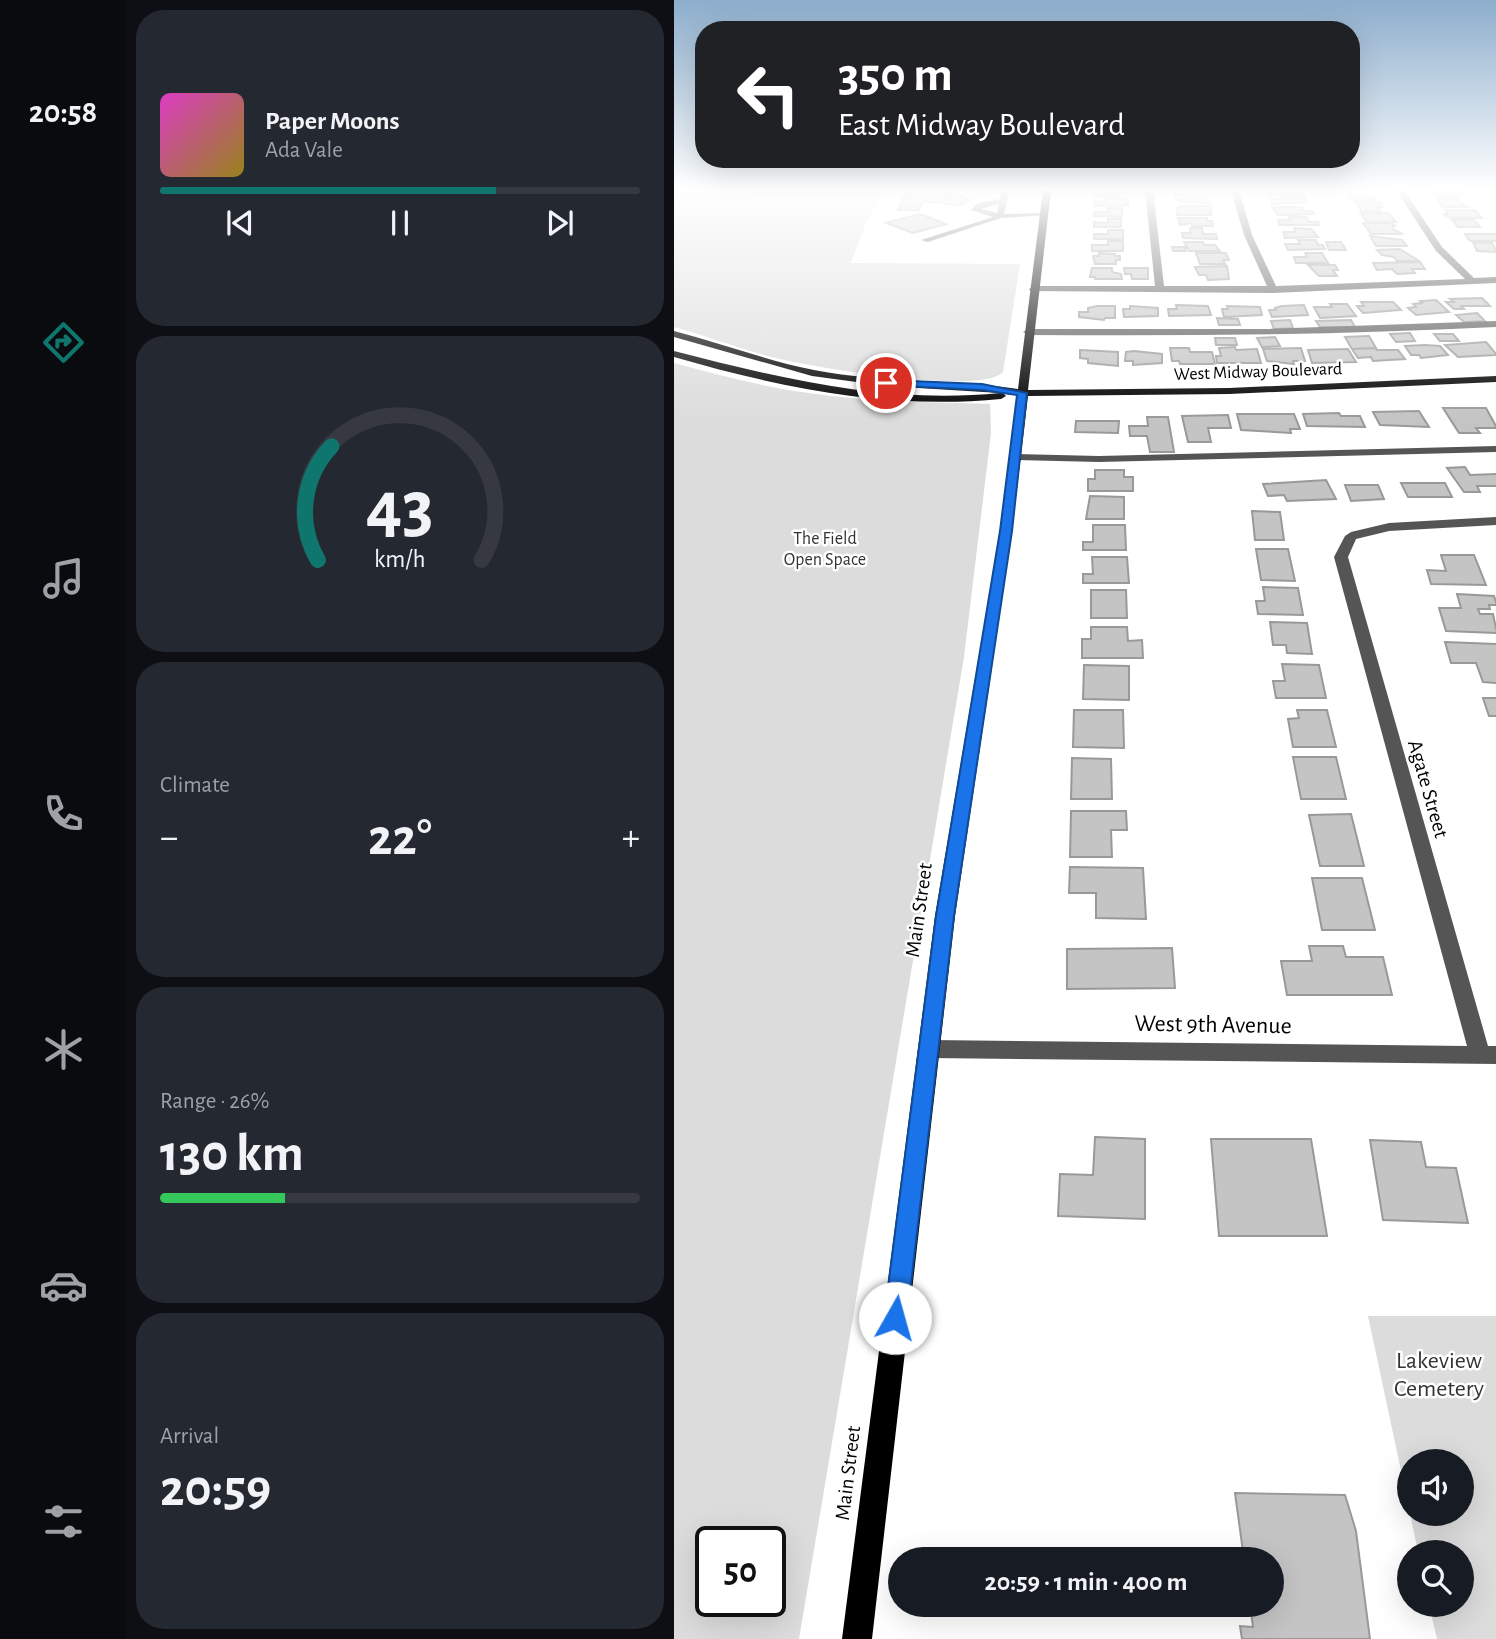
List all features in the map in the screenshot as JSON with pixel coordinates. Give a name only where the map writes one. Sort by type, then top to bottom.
[{"type":"main road","name":"Main Street","points":[[857,1639],[945,916],[1000,574],[1036,266]]},
{"type":"main road","points":[[674,334],[812,373],[886,383],[982,387],[1022,393]]},
{"type":"main road","points":[[674,354],[755,377],[852,393],[978,400],[1022,393]]},
{"type":"main road","name":"West Midway Boulevard","points":[[1022,393],[1229,391],[1496,379]]},
{"type":"street","points":[[1157,266],[1160,290]]},
{"type":"street","points":[[1262,266],[1273,290]]},
{"type":"street","points":[[1457,266],[1473,282]]},
{"type":"street","points":[[1033,289],[1273,290],[1496,280]]},
{"type":"street","points":[[1028,332],[1209,334],[1393,330],[1496,324]]},
{"type":"street","points":[[1015,457],[1099,459],[1496,449]]},
{"type":"street","name":"Agate Street","points":[[1488,1055],[1341,557],[1351,536],[1389,527],[1496,521]]},
{"type":"street","name":"West 9th Avenue","points":[[930,1049],[1488,1055]]},
{"type":"green space","points":[[674,266],[1020,266],[1003,372],[988,379],[931,380],[858,373],[776,358],[674,327]]},
{"type":"green space","name":"The Field Open Space","points":[[674,363],[758,384],[832,396],[990,404],[991,433],[964,657],[799,1639],[674,1639]]},
{"type":"green space","name":"Lakeview Cemetery","points":[[1368,1316],[1496,1316],[1496,1639],[1437,1639],[1432,1617],[1474,1617],[1474,1540],[1415,1540],[1413,1526],[1474,1526],[1474,1449],[1397,1449],[1397,1452]]},
{"type":"building","points":[[1227,266],[1229,279],[1208,280],[1206,275],[1199,275],[1195,267]]},
{"type":"building","points":[[1309,266],[1336,266],[1338,270],[1333,270],[1337,276],[1319,276]]},
{"type":"building","points":[[1375,266],[1423,266],[1425,269],[1412,269],[1415,273],[1397,274],[1392,269],[1377,270]]},
{"type":"building","points":[[1092,268],[1112,268],[1112,272],[1121,274],[1122,279],[1095,279],[1090,277]]},
{"type":"building","points":[[1124,268],[1148,268],[1148,279],[1132,279],[1131,274],[1125,274]]},
{"type":"building","points":[[1482,298],[1490,306],[1461,306],[1464,309],[1454,309],[1446,302],[1454,302],[1450,299]]},
{"type":"building","points":[[1436,300],[1449,312],[1416,315],[1408,308],[1416,307],[1413,304],[1422,303],[1420,301]]},
{"type":"building","points":[[1361,302],[1393,302],[1401,310],[1363,313],[1357,306],[1364,306]]},
{"type":"building","points":[[1330,304],[1347,304],[1356,316],[1320,318],[1314,307],[1332,307]]},
{"type":"building","points":[[1176,305],[1208,306],[1211,315],[1169,316],[1168,309],[1177,309]]},
{"type":"building","points":[[1304,305],[1308,315],[1272,317],[1269,310],[1282,306]]},
{"type":"building","points":[[1115,306],[1115,318],[1104,320],[1079,317],[1079,312],[1088,312],[1088,308]]},
{"type":"building","points":[[1130,306],[1158,308],[1158,316],[1124,317],[1123,309],[1130,309]]},
{"type":"building","points":[[1227,306],[1260,307],[1262,315],[1224,317],[1222,309],[1228,309]]},
{"type":"building","points":[[1477,313],[1485,321],[1464,322],[1456,315]]},
{"type":"building","points":[[1217,318],[1238,319],[1240,325],[1219,325]]},
{"type":"building","points":[[1290,320],[1293,328],[1274,329],[1271,321]]},
{"type":"building","points":[[1351,320],[1355,327],[1320,327],[1316,321]]},
{"type":"building","points":[[1410,333],[1415,341],[1396,342],[1390,334]]},
{"type":"building","points":[[1434,334],[1453,334],[1459,341],[1440,341]]},
{"type":"building","points":[[1369,336],[1376,348],[1352,349],[1345,337]]},
{"type":"building","points":[[1275,337],[1280,346],[1262,347],[1257,338]]},
{"type":"building","points":[[1215,338],[1235,338],[1237,345],[1216,345]]},
{"type":"building","points":[[1486,342],[1497,355],[1458,357],[1445,345]]},
{"type":"building","points":[[1405,346],[1440,346],[1448,355],[1421,358],[1419,355],[1411,355]]},
{"type":"building","points":[[1235,347],[1236,350],[1257,349],[1261,363],[1217,363],[1216,356],[1221,356],[1219,348]]},
{"type":"building","points":[[1170,348],[1212,352],[1215,364],[1180,364],[1179,361],[1172,361]]},
{"type":"building","points":[[1301,348],[1305,361],[1293,361],[1294,364],[1267,361],[1263,349]]},
{"type":"building","points":[[1348,349],[1356,362],[1312,363],[1308,350]]},
{"type":"building","points":[[1352,349],[1398,350],[1405,359],[1373,361],[1371,357],[1358,358]]},
{"type":"building","points":[[1080,350],[1118,352],[1118,366],[1088,363],[1088,359],[1080,358]]},
{"type":"building","points":[[1126,352],[1162,354],[1162,363],[1133,365],[1133,361],[1125,361]]},
{"type":"building","points":[[1443,408],[1486,408],[1497,428],[1476,428],[1480,433],[1459,433]]},
{"type":"building","points":[[1419,411],[1429,427],[1380,425],[1373,412]]},
{"type":"building","points":[[1339,413],[1341,416],[1360,416],[1365,427],[1307,426],[1303,414]]},
{"type":"building","points":[[1237,414],[1294,414],[1300,429],[1290,429],[1291,433],[1241,430]]},
{"type":"building","points":[[1228,415],[1231,428],[1208,428],[1211,442],[1188,442],[1182,416]]},
{"type":"building","points":[[1147,417],[1168,417],[1174,452],[1150,452],[1147,436],[1130,436],[1129,426],[1148,426]]},
{"type":"building","points":[[1076,421],[1119,421],[1118,433],[1075,432]]},
{"type":"building","points":[[1465,467],[1470,475],[1497,474],[1497,486],[1477,486],[1480,492],[1464,492],[1447,468]]},
{"type":"building","points":[[1095,470],[1124,470],[1124,477],[1133,477],[1133,491],[1088,491],[1088,479],[1095,479]]},
{"type":"building","points":[[1326,480],[1336,499],[1287,501],[1284,495],[1268,496],[1263,484]]},
{"type":"building","points":[[1401,483],[1445,483],[1452,497],[1408,497]]},
{"type":"building","points":[[1345,485],[1378,485],[1384,499],[1351,501]]},
{"type":"building","points":[[1090,496],[1124,497],[1124,519],[1086,519]]},
{"type":"building","points":[[1252,511],[1280,512],[1284,540],[1255,540]]},
{"type":"building","points":[[1093,525],[1125,525],[1126,550],[1083,550],[1083,542],[1093,542]]},
{"type":"building","points":[[1256,549],[1288,549],[1295,581],[1261,580]]},
{"type":"building","points":[[1441,555],[1474,555],[1486,585],[1431,584],[1427,570],[1446,571]]},
{"type":"building","points":[[1092,557],[1127,557],[1129,583],[1083,583],[1083,574],[1093,574]]},
{"type":"building","points":[[1263,587],[1298,588],[1303,615],[1258,614],[1256,601],[1265,601]]},
{"type":"building","points":[[1091,590],[1126,590],[1127,618],[1091,618]]},
{"type":"building","points":[[1457,594],[1494,596],[1497,605],[1489,605],[1490,609],[1478,609],[1480,614],[1493,614],[1497,633],[1446,631],[1439,608],[1461,608]]},
{"type":"building","points":[[1270,622],[1307,623],[1312,654],[1287,653],[1286,645],[1273,645]]},
{"type":"building","points":[[1091,627],[1127,627],[1128,641],[1142,640],[1143,658],[1082,658],[1082,639],[1091,639]]},
{"type":"building","points":[[1445,642],[1497,644],[1497,683],[1483,682],[1476,663],[1451,663]]},
{"type":"building","points":[[1282,664],[1319,665],[1326,698],[1276,698],[1273,681],[1285,681]]},
{"type":"building","points":[[1084,665],[1129,666],[1129,700],[1083,699]]},
{"type":"building","points":[[1483,698],[1497,698],[1497,716],[1489,716]]},
{"type":"building","points":[[1074,710],[1123,710],[1124,748],[1073,747]]},
{"type":"building","points":[[1297,710],[1327,710],[1336,747],[1293,747],[1288,719],[1299,718]]},
{"type":"building","points":[[1293,757],[1336,757],[1346,799],[1301,799]]},
{"type":"building","points":[[1072,758],[1111,759],[1112,799],[1071,799]]},
{"type":"building","points":[[1071,811],[1126,811],[1127,830],[1111,830],[1112,857],[1070,857]]},
{"type":"building","points":[[1351,814],[1364,866],[1320,866],[1309,815]]},
{"type":"building","points":[[1070,867],[1143,868],[1146,919],[1096,918],[1096,893],[1069,893]]},
{"type":"building","points":[[1312,878],[1362,878],[1375,930],[1322,930]]},
{"type":"building","points":[[1309,946],[1343,946],[1346,957],[1383,957],[1392,995],[1287,995],[1281,961],[1312,961]]},
{"type":"building","points":[[1172,948],[1175,988],[1067,989],[1067,949]]},
{"type":"building","points":[[1095,1137],[1145,1139],[1145,1219],[1058,1216],[1060,1174],[1093,1175]]},
{"type":"building","points":[[1211,1139],[1311,1139],[1327,1236],[1219,1236]]},
{"type":"building","points":[[1370,1140],[1421,1142],[1426,1167],[1456,1168],[1468,1223],[1383,1220]]},
{"type":"building","points":[[1235,1493],[1345,1495],[1356,1531],[1370,1639],[1242,1639],[1240,1626],[1253,1627],[1252,1617],[1284,1617],[1284,1547],[1242,1547]]},
{"type":"route","points":[[886,383],[982,387],[1022,393],[1006,531],[945,916],[895,1318]]}]
